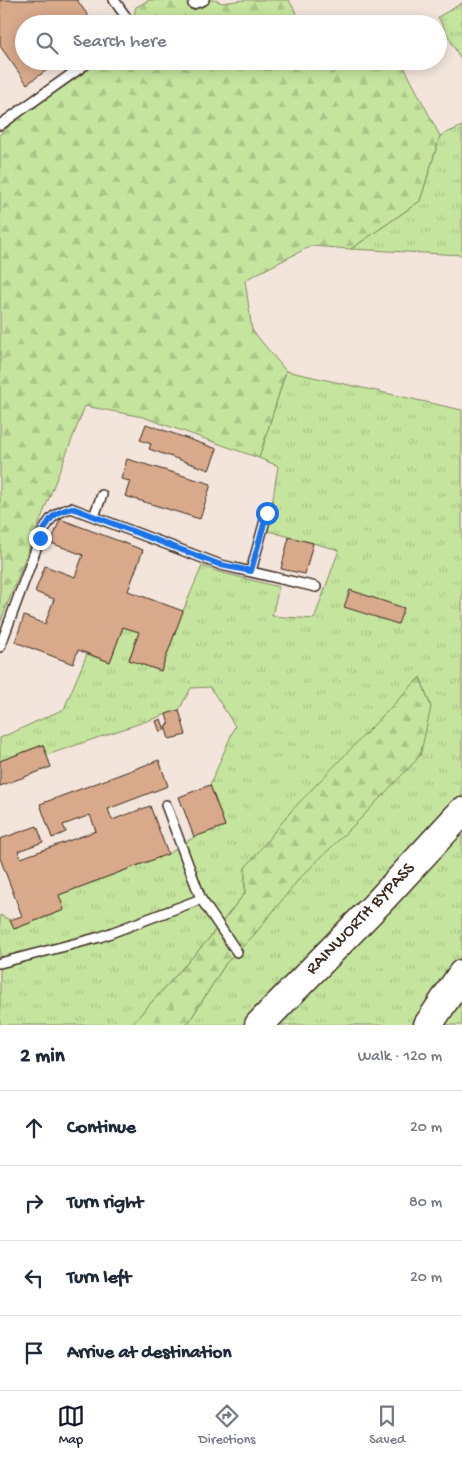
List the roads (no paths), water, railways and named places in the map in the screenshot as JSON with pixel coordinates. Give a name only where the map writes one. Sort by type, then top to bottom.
[{"type":"highway","name":"RAINWORTH BYPASS","points":[[259,1025],[379,902],[462,812]]},
{"type":"highway","points":[[428,1025],[462,974]]},
{"type":"lane","points":[[114,0],[125,15]]},
{"type":"lane","points":[[193,4],[204,0]]},
{"type":"lane","points":[[0,125],[77,70]]},
{"type":"lane","points":[[94,516],[102,495]]},
{"type":"lane","points":[[0,647],[40,538],[52,516],[59,511],[72,508],[221,565],[316,587]]},
{"type":"lane","points":[[251,571],[267,513]]},
{"type":"lane","points":[[166,805],[201,899],[237,952]]},
{"type":"lane","points":[[0,963],[100,937],[201,899]]}]
